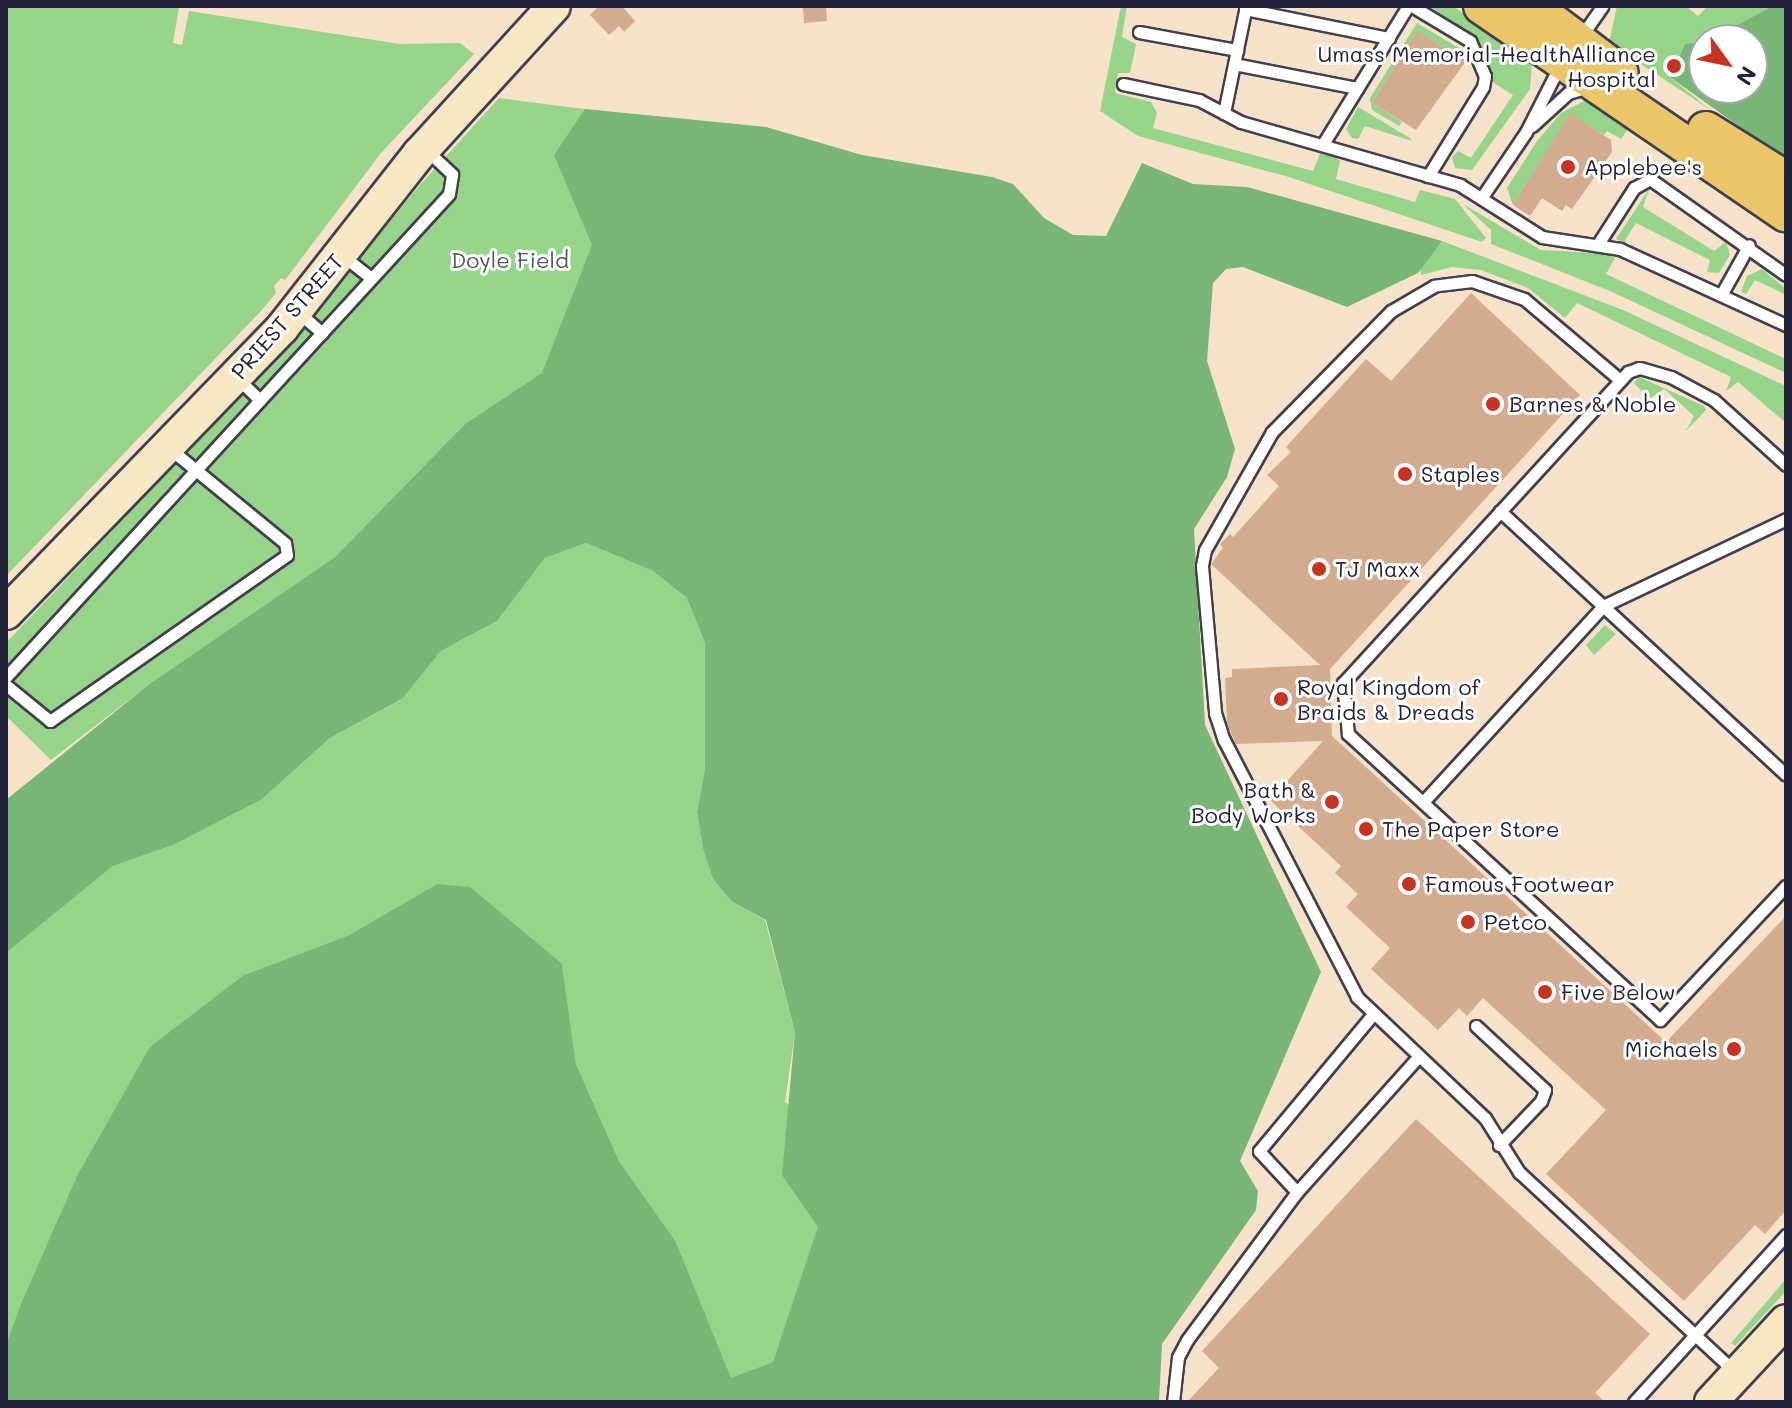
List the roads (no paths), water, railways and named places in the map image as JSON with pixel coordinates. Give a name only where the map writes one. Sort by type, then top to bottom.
[{"type":"main road","name":"PRIEST STREET","points":[[6,613],[296,310],[425,148],[554,6]]},
{"type":"main road","points":[[1482,6],[1636,84],[1786,180]]},
{"type":"main road","points":[[1531,6],[1600,88],[1786,213]]},
{"type":"main road","points":[[1711,1402],[1786,1321]]},
{"type":"lane","points":[[1323,144],[1410,6],[1470,41],[1485,76],[1483,87],[1428,176]]},
{"type":"lane","points":[[1482,197],[1526,132],[1570,51],[1602,6]]},
{"type":"lane","points":[[1224,113],[1245,8],[1389,38]]},
{"type":"lane","points":[[1139,32],[1237,50]]},
{"type":"lane","points":[[1234,64],[1358,88]]},
{"type":"lane","points":[[1123,84],[1199,100],[1224,113],[1428,176],[1482,197],[1542,237],[1598,244],[1786,325]]},
{"type":"lane","points":[[1526,132],[1568,93],[1600,88]]},
{"type":"lane","points":[[6,677],[452,188],[452,174],[425,148]]},
{"type":"lane","points":[[1598,244],[1634,188],[1647,178],[1749,245],[1786,275]]},
{"type":"lane","points":[[1721,295],[1749,245]]},
{"type":"lane","points":[[341,254],[371,278]]},
{"type":"lane","points":[[1620,380],[1524,299],[1472,281],[1434,286],[1391,311],[1272,432],[1205,550],[1202,566],[1215,713],[1224,740],[1345,976],[1373,1014],[1485,1118],[1499,1145],[1519,1172],[1737,1374]]},
{"type":"lane","points":[[296,310],[322,333]]},
{"type":"lane","points":[[1786,465],[1714,400],[1671,377],[1639,368],[1620,380],[1343,683],[1348,734],[1660,1020],[1786,886]]},
{"type":"lane","points":[[235,376],[260,400]]},
{"type":"lane","points":[[6,685],[50,721],[287,555],[285,543],[167,446]]},
{"type":"lane","points":[[1500,511],[1786,775]]},
{"type":"lane","points":[[1423,802],[1603,606],[1786,519]]},
{"type":"lane","points":[[1297,1192],[1259,1151],[1373,1014]]},
{"type":"lane","points":[[1476,1026],[1545,1090],[1541,1101],[1499,1145]]},
{"type":"lane","points":[[1173,1402],[1182,1347],[1297,1192],[1418,1057]]},
{"type":"lane","points":[[1634,1402],[1786,1235]]},
{"type":"place","name":"Umass Memorial-HealthAlliance Hospital","points":[[1674,66]]},
{"type":"place","name":"Applebee's","points":[[1568,167]]},
{"type":"place","name":"Barnes & Noble","points":[[1493,404]]},
{"type":"place","name":"Staples","points":[[1405,474]]},
{"type":"place","name":"TJ Maxx","points":[[1319,569]]},
{"type":"place","name":"Royal Kingdom of Braids & Dreads","points":[[1281,699]]},
{"type":"place","name":"Bath & Body Works","points":[[1332,802]]},
{"type":"place","name":"The Paper Store","points":[[1366,829]]},
{"type":"place","name":"Famous Footwear","points":[[1409,884]]},
{"type":"place","name":"Petco","points":[[1468,922]]},
{"type":"place","name":"Five Below","points":[[1545,992]]},
{"type":"place","name":"Michaels","points":[[1734,1049]]},
{"type":"park label","name":"Doyle Field","points":[[510,260]]}]
